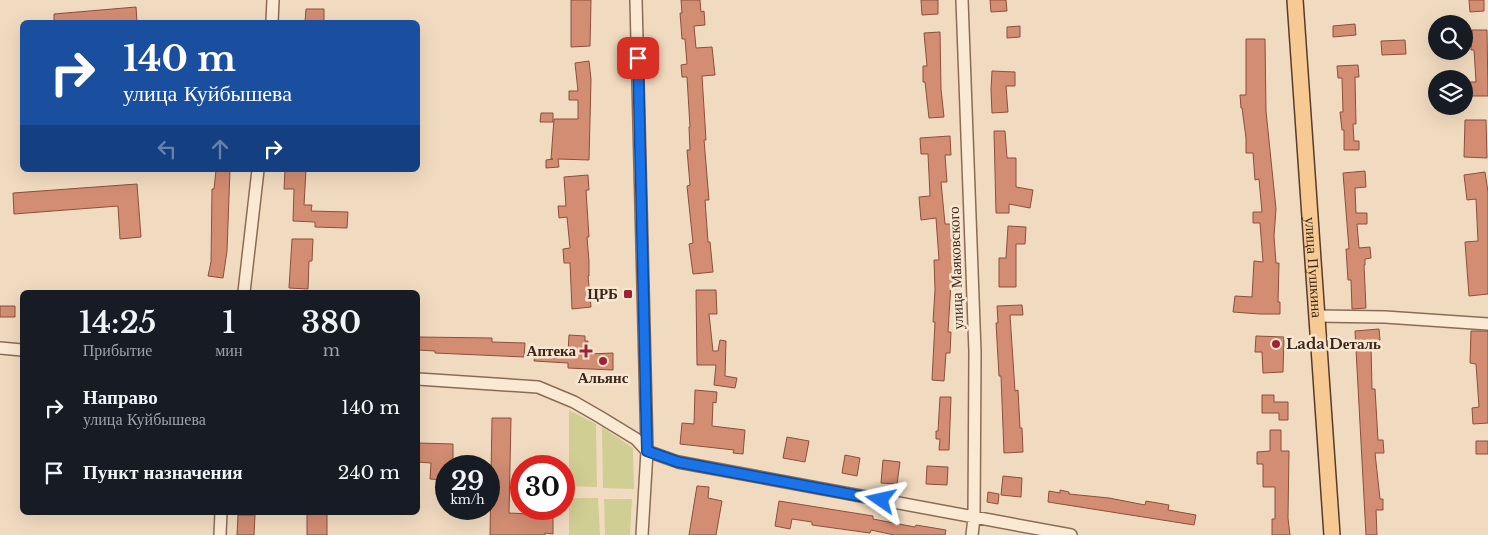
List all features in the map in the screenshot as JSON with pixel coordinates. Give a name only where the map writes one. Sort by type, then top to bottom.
[{"type":"main road","name":"улица Пушкина","points":[[1294,0],[1332,535]]},
{"type":"street","points":[[272,20],[273,0]]},
{"type":"street","points":[[636,0],[647,451],[642,535]]},
{"type":"street","name":"улица Маяковского","points":[[962,0],[975,352],[974,518],[972,535]]},
{"type":"street","points":[[244,290],[258,172]]},
{"type":"street","points":[[1316,316],[1385,317],[1488,324]]},
{"type":"street","points":[[0,348],[20,350]]},
{"type":"street","points":[[420,379],[538,387],[574,402],[600,417],[636,440],[647,451],[678,462],[1071,535]]},
{"type":"street","points":[[220,535],[222,515]]},
{"type":"shaded area","points":[[569,410],[596,424],[597,487],[575,486],[575,455],[569,455]]},
{"type":"shaded area","points":[[602,427],[633,448],[634,489],[603,488]]},
{"type":"shaded area","points":[[575,498],[598,498],[600,535],[569,535],[569,520],[575,520]]},
{"type":"shaded area","points":[[604,499],[632,499],[630,535],[605,535]]},
{"type":"building","points":[[571,0],[591,0],[590,46],[571,47]]},
{"type":"building","points":[[681,0],[700,0],[701,12],[704,11],[705,25],[694,26],[696,48],[712,47],[715,75],[702,76],[706,140],[704,140],[709,200],[705,200],[708,242],[710,242],[713,272],[693,274],[689,244],[693,243],[687,186],[690,185],[687,150],[690,150],[690,127],[687,77],[682,77],[681,65],[687,64],[685,39],[682,39]]},
{"type":"building","points":[[921,0],[938,0],[938,14],[922,15]]},
{"type":"building","points":[[990,0],[1006,0],[1007,11],[991,12]]},
{"type":"building","points":[[1469,0],[1484,0],[1484,11],[1470,12]]},
{"type":"building","points":[[136,7],[137,20],[54,20],[54,14]]},
{"type":"building","points":[[306,9],[324,9],[324,20],[305,20]]},
{"type":"building","points":[[1355,24],[1356,35],[1333,37],[1333,26]]},
{"type":"building","points":[[1020,26],[1020,37],[1007,38],[1007,27]]},
{"type":"building","points":[[1473,30],[1487,30],[1488,96],[1473,96],[1473,82],[1476,82]]},
{"type":"building","points":[[940,32],[941,89],[944,117],[929,118],[925,82],[923,82],[923,66],[927,66],[924,33]]},
{"type":"building","points":[[1246,39],[1265,39],[1266,111],[1276,209],[1274,236],[1276,263],[1279,263],[1278,302],[1280,302],[1280,314],[1233,312],[1235,296],[1252,297],[1254,261],[1263,262],[1260,223],[1253,223],[1253,212],[1262,212],[1259,179],[1255,180],[1253,153],[1246,153],[1246,138],[1240,95],[1246,95]]},
{"type":"building","points":[[1405,40],[1406,54],[1382,55],[1381,41]]},
{"type":"building","points":[[589,61],[591,79],[589,160],[558,159],[559,167],[546,168],[546,160],[553,159],[551,159],[554,119],[578,119],[578,100],[569,100],[569,91],[578,91],[575,63]]},
{"type":"building","points":[[1358,65],[1359,77],[1355,77],[1356,124],[1353,124],[1354,141],[1359,141],[1359,150],[1344,150],[1344,130],[1342,130],[1340,112],[1343,112],[1342,78],[1338,78],[1337,66]]},
{"type":"building","points":[[992,71],[1015,72],[1015,86],[1006,86],[1008,112],[992,113]]},
{"type":"building","points":[[541,113],[553,113],[553,122],[540,122]]},
{"type":"building","points":[[1465,120],[1486,120],[1487,158],[1464,157]]},
{"type":"building","points":[[994,131],[1005,131],[1007,158],[1016,158],[1016,187],[1033,190],[1030,208],[1009,204],[1009,213],[996,213]]},
{"type":"building","points":[[950,136],[951,155],[945,155],[947,182],[941,182],[945,224],[951,224],[954,283],[951,283],[948,332],[951,332],[950,353],[946,353],[944,381],[932,380],[935,322],[933,322],[934,260],[939,260],[936,218],[921,220],[919,197],[930,196],[928,154],[921,154],[920,138]]},
{"type":"building","points":[[1365,171],[1366,187],[1355,188],[1356,213],[1367,213],[1367,224],[1357,224],[1359,248],[1370,247],[1371,258],[1365,259],[1364,265],[1366,308],[1352,309],[1351,280],[1348,280],[1346,249],[1349,249],[1343,173]]},
{"type":"building","points":[[216,172],[230,172],[227,251],[223,278],[208,276],[211,262],[212,189],[214,189]]},
{"type":"building","points":[[285,172],[306,172],[304,205],[312,205],[311,211],[348,212],[347,228],[315,227],[315,222],[293,221],[294,189],[284,189]]},
{"type":"building","points":[[1485,172],[1488,192],[1488,294],[1469,296],[1465,242],[1478,241],[1476,199],[1467,200],[1464,175]]},
{"type":"building","points":[[588,175],[589,190],[586,190],[589,237],[587,237],[591,307],[572,309],[570,263],[564,263],[563,249],[570,248],[567,217],[559,218],[558,206],[566,206],[564,177]]},
{"type":"building","points":[[137,184],[141,237],[120,239],[118,206],[14,214],[13,193]]},
{"type":"building","points":[[1008,226],[1026,227],[1025,244],[1016,244],[1016,287],[999,287],[999,258],[1006,258]]},
{"type":"building","points":[[292,239],[313,239],[312,261],[309,261],[308,289],[289,288]]},
{"type":"building","points":[[696,290],[716,290],[717,314],[709,314],[713,351],[718,351],[720,340],[726,341],[725,376],[737,378],[735,388],[714,385],[716,365],[697,365]]},
{"type":"building","points":[[1022,305],[1023,315],[1010,315],[1015,391],[1018,390],[1023,452],[1004,453],[1001,376],[999,376],[996,323],[998,323],[997,306]]},
{"type":"building","points":[[0,306],[15,306],[15,317],[0,317]]},
{"type":"building","points":[[1379,329],[1380,340],[1373,341],[1373,346],[1371,346],[1372,389],[1375,389],[1378,440],[1383,440],[1384,453],[1375,453],[1380,499],[1383,499],[1383,510],[1376,510],[1377,535],[1366,535],[1355,331]]},
{"type":"building","points":[[1471,331],[1488,331],[1488,423],[1473,424],[1472,408],[1479,407],[1476,364],[1470,363]]},
{"type":"building","points":[[569,335],[585,336],[585,341],[588,341],[588,354],[613,353],[613,370],[568,368],[568,363],[534,361],[535,352],[568,354]]},
{"type":"building","points":[[1256,336],[1284,337],[1283,372],[1263,373],[1262,352],[1255,352]]},
{"type":"building","points":[[420,337],[492,338],[492,342],[525,343],[524,357],[435,353],[435,351],[420,350]]},
{"type":"building","points":[[695,390],[717,392],[716,403],[713,402],[712,426],[745,430],[743,454],[733,453],[734,450],[680,444],[682,423],[694,424]]},
{"type":"building","points":[[1262,395],[1274,395],[1274,402],[1288,402],[1288,420],[1279,420],[1279,413],[1262,413]]},
{"type":"building","points":[[940,397],[951,397],[949,450],[939,450],[940,439],[936,439]]},
{"type":"building","points":[[492,418],[511,418],[510,520],[553,520],[553,534],[490,535],[490,520],[500,520],[500,455],[491,455]]},
{"type":"building","points":[[1270,430],[1281,430],[1281,451],[1289,451],[1288,518],[1290,535],[1272,535],[1272,519],[1275,519],[1275,487],[1263,487],[1263,464],[1257,464],[1257,452],[1270,451]]},
{"type":"building","points":[[787,437],[809,441],[805,462],[783,458]]},
{"type":"building","points":[[1476,441],[1488,441],[1488,454],[1476,454]]},
{"type":"building","points":[[420,443],[453,444],[453,455],[435,455],[435,479],[430,479],[431,463],[420,462]]},
{"type":"building","points":[[845,455],[860,458],[857,476],[842,473]]},
{"type":"building","points":[[883,460],[900,462],[897,484],[881,483]]},
{"type":"building","points":[[927,466],[948,467],[947,485],[926,484]]},
{"type":"building","points":[[1003,476],[1022,478],[1021,497],[1001,495]]},
{"type":"building","points":[[697,486],[709,487],[708,498],[722,501],[716,535],[689,535]]},
{"type":"building","points":[[1060,490],[1069,492],[1069,494],[1109,498],[1145,505],[1146,501],[1169,505],[1168,510],[1196,515],[1194,525],[1048,502],[1049,491],[1060,493]]},
{"type":"building","points":[[988,492],[999,494],[998,504],[987,502]]},
{"type":"building","points":[[779,501],[873,516],[873,519],[915,527],[916,525],[946,530],[945,535],[894,535],[871,530],[870,533],[812,525],[812,522],[792,519],[790,529],[775,526]]},
{"type":"building","points":[[238,515],[255,515],[254,535],[237,535]]},
{"type":"building","points":[[307,515],[327,515],[327,535],[307,535]]},
{"type":"place","name":"ЦРБ","points":[[628,294]]},
{"type":"place","name":"Lada Dеталь","points":[[1276,344]]},
{"type":"place","name":"Аптека","points":[[586,351]]},
{"type":"place","name":"Альянс","points":[[603,361]]},
{"type":"route","points":[[638,58],[647,451],[678,462],[881,500]]}]
